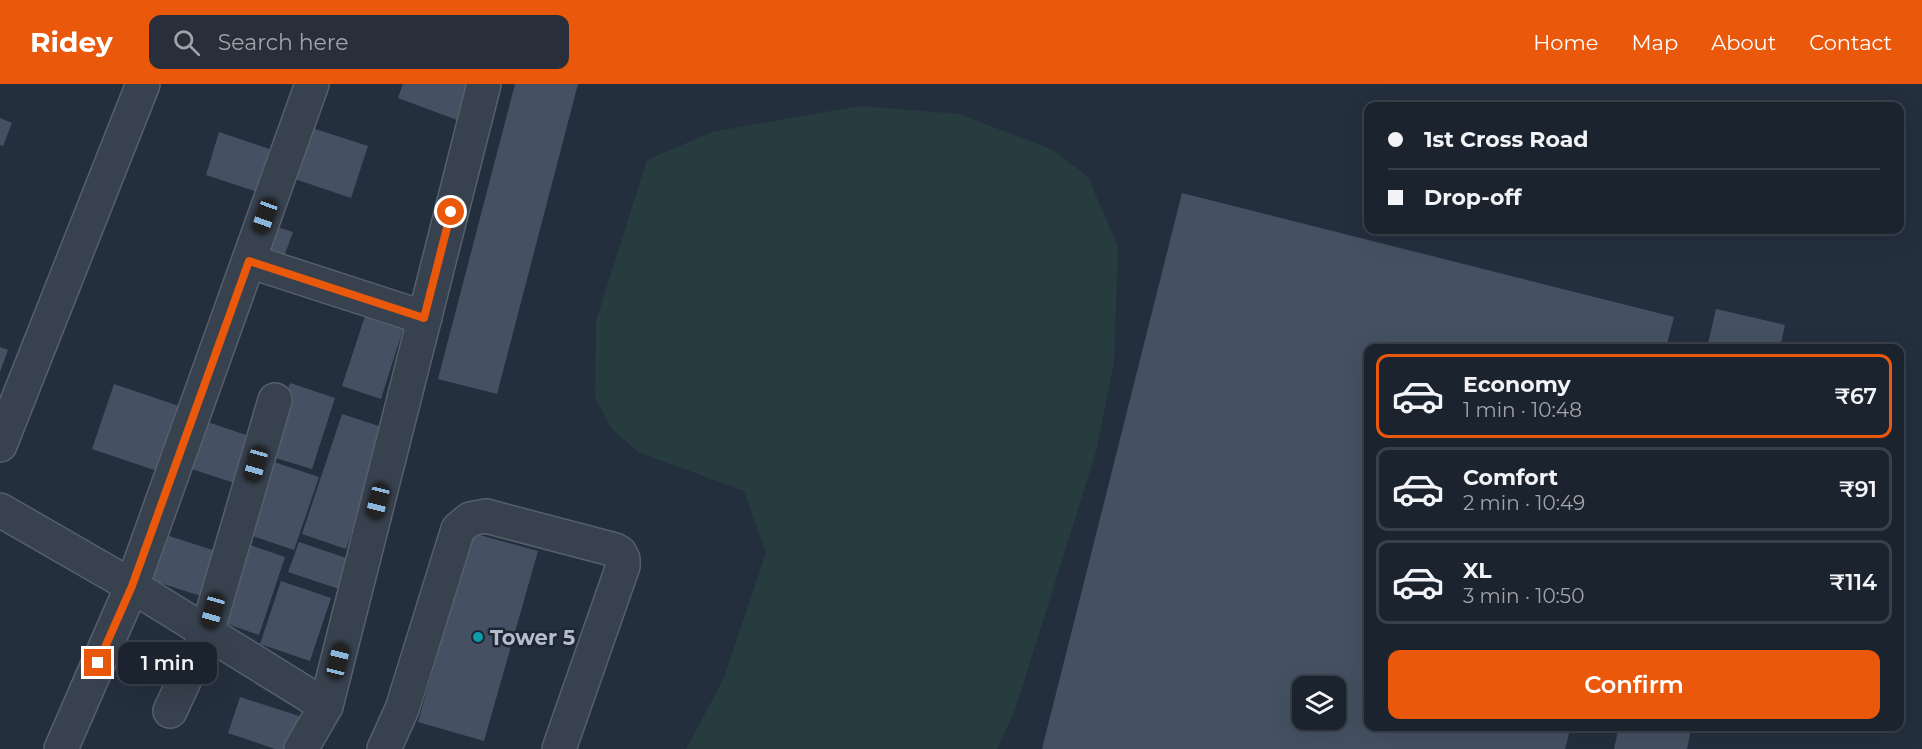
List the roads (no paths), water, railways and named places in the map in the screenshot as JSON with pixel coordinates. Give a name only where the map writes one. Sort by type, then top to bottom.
[{"type":"street","points":[[0,445],[143,84]]},
{"type":"street","points":[[61,749],[132,586],[312,84]]},
{"type":"street","points":[[302,749],[326,706],[484,84]]},
{"type":"street","points":[[249,261],[424,318]]},
{"type":"street","points":[[170,711],[207,632],[275,400]]},
{"type":"street","points":[[0,510],[132,586],[326,706]]},
{"type":"street","points":[[384,749],[402,709],[458,529],[470,519],[486,516],[615,550],[621,553],[623,559],[623,566],[559,749]]},
{"type":"place","name":"Tower 5","points":[[478,637]]}]
